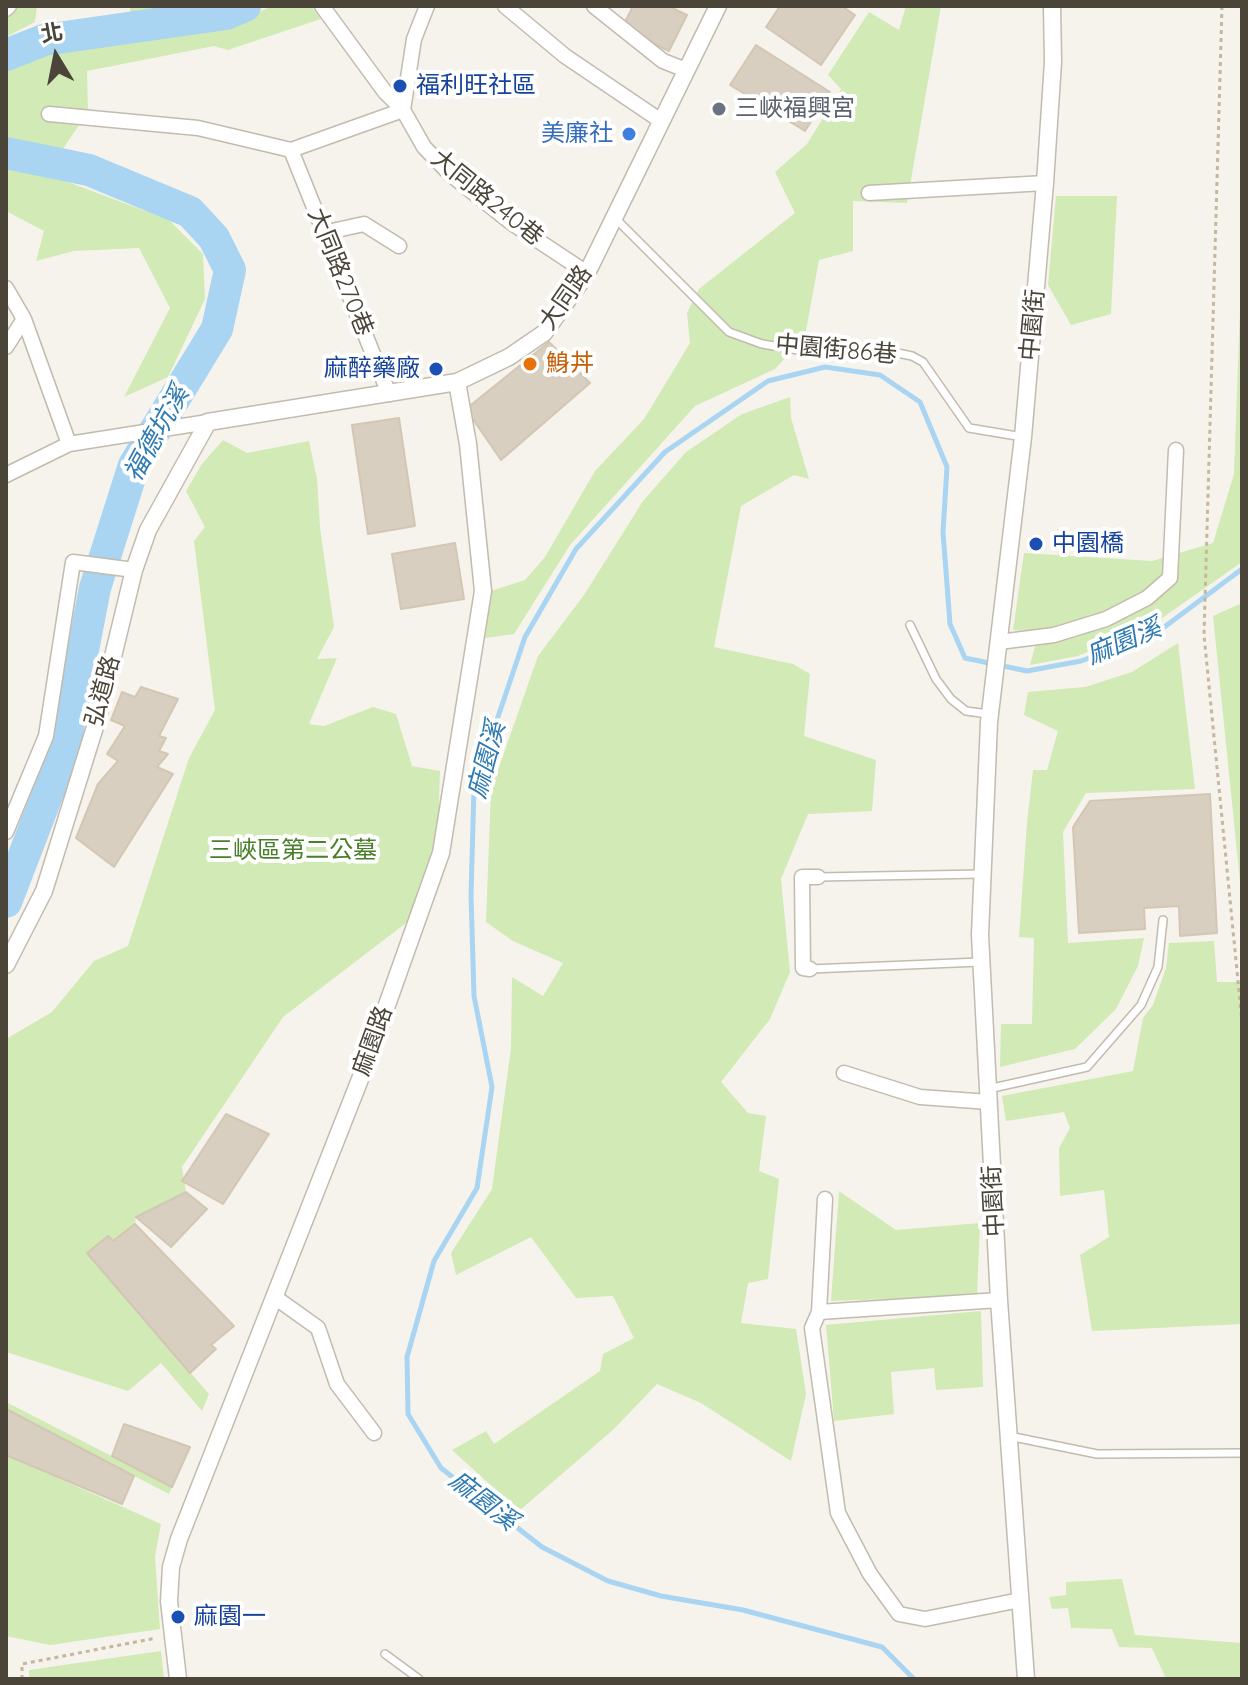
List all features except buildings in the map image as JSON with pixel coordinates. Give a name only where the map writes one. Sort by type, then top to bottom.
[{"type":"street","name":"大同路240巷","points":[[322,6],[385,92],[403,110],[424,147],[450,174],[513,224],[587,273]]},
{"type":"street","points":[[49,114],[198,128],[291,150],[403,110],[414,39],[427,6]]},
{"type":"street","points":[[505,6],[565,56],[661,121]]},
{"type":"street","points":[[594,6],[663,61],[686,70]]},
{"type":"street","name":"大同路","points":[[69,444],[457,382],[509,357],[544,333],[587,273],[718,6]]},
{"type":"street","name":"中園街","points":[[999,642],[1023,437],[1045,183],[1053,62],[1052,6]]},
{"type":"street","name":"大同路270巷","points":[[291,150],[389,394]]},
{"type":"street","points":[[869,193],[1045,183]]},
{"type":"street","points":[[323,233],[364,224],[399,246]]},
{"type":"street","points":[[6,288],[24,319],[69,444],[6,475]]},
{"type":"street","points":[[6,347],[24,319]]},
{"type":"street","name":"麻園路","points":[[178,1679],[172,1635],[171,1567],[179,1539],[366,1064],[441,853],[483,591],[468,444],[457,382]]},
{"type":"street","name":"弘道路","points":[[6,965],[44,891],[99,714],[126,569],[174,477],[208,422]]},
{"type":"street","points":[[990,718],[999,642],[1054,635],[1106,619],[1147,598],[1170,578],[1176,450]]},
{"type":"street","points":[[6,832],[46,736],[73,562],[126,569]]},
{"type":"street","name":"中園街","points":[[990,718],[981,962],[999,1300],[1026,1679]]},
{"type":"street","points":[[810,969],[803,968],[802,877],[818,877]]},
{"type":"street","points":[[844,1073],[920,1097],[988,1095]]},
{"type":"street","points":[[825,1199],[819,1312],[812,1328],[838,1513],[870,1574],[899,1614],[925,1619],[1020,1600]]},
{"type":"street","points":[[276,1298],[318,1328],[337,1384],[374,1433]]},
{"type":"street","points":[[819,1312],[999,1300]]},
{"type":"lane","name":"中園街86巷","points":[[614,218],[689,286],[729,332],[762,344],[798,350],[878,349],[912,356],[923,362],[969,428],[1023,437]]},
{"type":"lane","points":[[653,256],[661,249]]},
{"type":"lane","points":[[910,625],[936,679],[951,699],[966,711],[990,718]]},
{"type":"lane","points":[[818,877],[982,874]]},
{"type":"lane","points":[[988,1095],[1087,1067],[1141,1005],[1158,967],[1163,920]]},
{"type":"lane","points":[[810,969],[981,962]]},
{"type":"lane","points":[[1009,1436],[1097,1454],[1242,1453]]},
{"type":"lane","points":[[385,1654],[419,1679]]},
{"type":"path","points":[[1222,6],[1204,635],[1242,1022]]},
{"type":"path","points":[[22,1679],[22,1664],[172,1635]]},
{"type":"green space","points":[[6,6],[37,6],[35,22],[6,37]]},
{"type":"green space","points":[[130,6],[189,6],[130,18]]},
{"type":"green space","points":[[274,6],[311,6],[321,19],[228,50],[214,46],[87,71],[88,112],[58,156],[6,143],[6,71],[48,52],[228,23]]},
{"type":"green space","points":[[906,6],[941,6],[907,203],[853,201],[853,251],[819,260],[805,336],[775,369],[695,406],[570,545],[514,634],[485,638],[491,591],[525,580],[545,557],[595,471],[644,419],[690,343],[687,313],[699,289],[795,213],[775,172],[807,144],[841,89],[828,75],[869,12],[899,30]]},
{"type":"green space","points":[[6,168],[68,182],[169,220],[203,254],[205,299],[168,377],[124,397],[170,308],[139,248],[74,251],[36,261],[44,231],[6,211]]},
{"type":"green space","points":[[1056,196],[1117,196],[1111,314],[1071,325],[1048,285]]},
{"type":"green space","points":[[1242,255],[1242,562],[1155,623],[1078,656],[1030,665],[1039,632],[1013,630],[1024,553],[1152,561],[1213,543],[1234,474]]},
{"type":"green space","points":[[790,397],[791,418],[809,479],[794,475],[741,506],[714,647],[793,664],[810,674],[804,736],[876,760],[872,811],[808,814],[781,879],[790,972],[770,1019],[721,1082],[748,1113],[766,1116],[759,1171],[779,1179],[768,1279],[748,1283],[741,1323],[796,1329],[806,1394],[791,1461],[701,1403],[657,1384],[614,1429],[519,1511],[452,1450],[486,1431],[494,1444],[600,1371],[603,1354],[634,1338],[613,1296],[576,1298],[531,1237],[456,1275],[451,1253],[492,1189],[511,1048],[512,977],[543,996],[563,963],[513,941],[486,922],[491,790],[538,656],[584,595],[643,501],[686,452],[742,414]]},
{"type":"green space","name":"三峽區第二公墓","points":[[223,440],[247,453],[309,441],[317,479],[320,528],[334,627],[317,659],[337,658],[309,724],[324,726],[373,707],[396,714],[412,766],[440,771],[438,832],[410,920],[283,1017],[182,1167],[186,1192],[136,1217],[135,1224],[113,1241],[107,1236],[87,1253],[209,1394],[202,1411],[161,1363],[128,1391],[6,1352],[6,1039],[52,1012],[94,961],[128,946],[189,758],[215,710],[194,541],[205,527],[186,491],[202,464]]},
{"type":"green space","points":[[1242,603],[1242,901],[1213,616]]},
{"type":"green space","points":[[1178,643],[1195,789],[1086,793],[1063,832],[1068,943],[1144,938],[1138,966],[1116,1009],[1075,1049],[1000,1067],[1001,1024],[1032,1024],[1034,938],[1019,937],[1027,823],[1033,770],[1047,770],[1058,731],[1024,715],[1028,692],[1085,687],[1132,672]]},
{"type":"green space","points":[[1214,941],[1217,982],[1242,982],[1242,1324],[1092,1331],[1080,1255],[1109,1237],[1104,1190],[1060,1196],[1059,1148],[1070,1128],[1064,1112],[1006,1121],[1002,1096],[1133,1071],[1143,1018],[1153,1005],[1166,968],[1169,943]]},
{"type":"green space","points":[[839,1191],[896,1230],[980,1223],[977,1296],[831,1301]]},
{"type":"green space","points":[[981,1311],[983,1387],[936,1390],[934,1368],[891,1372],[894,1414],[834,1421],[826,1325]]},
{"type":"green space","points":[[6,1402],[172,1487],[169,1494],[6,1409]]},
{"type":"green space","points":[[6,1455],[161,1524],[155,1556],[160,1629],[50,1645],[6,1636]]},
{"type":"green space","points":[[1122,1579],[1135,1635],[1242,1643],[1242,1679],[1166,1679],[1152,1648],[1119,1647],[1112,1629],[1071,1628],[1068,1608],[1052,1609],[1049,1597],[1066,1595],[1066,1582]]},
{"type":"green space","points":[[161,1651],[164,1679],[29,1679],[29,1670]]},
{"type":"waterway","name":"福德坑溪","points":[[6,55],[44,40],[226,14],[245,6]]},
{"type":"waterway","name":"福德坑溪","points":[[6,153],[89,170],[190,212],[214,238],[230,270],[217,329],[134,465],[95,588],[63,754],[6,902]]},
{"type":"waterway","name":"麻園溪","points":[[914,1679],[882,1647],[743,1610],[661,1596],[608,1581],[542,1547],[441,1468],[408,1414],[407,1357],[434,1261],[477,1188],[492,1087],[474,996],[471,895],[474,788],[525,637],[576,549],[665,452],[768,381],[825,367],[880,375],[920,402],[947,467],[943,532],[950,624],[965,658],[1027,671],[1081,661],[1159,631],[1242,569]]},
{"type":"place","name":"福利旺社區","points":[[400,86]]},
{"type":"place","name":"三峽福興宮","points":[[719,109]]},
{"type":"place","name":"美廉社","points":[[629,134]]},
{"type":"place","name":"鯓丼","points":[[530,364]]},
{"type":"place","name":"麻醉藥廠","points":[[436,369]]},
{"type":"place","name":"中園橋","points":[[1036,544]]},
{"type":"place","name":"麻園一","points":[[178,1617]]}]
